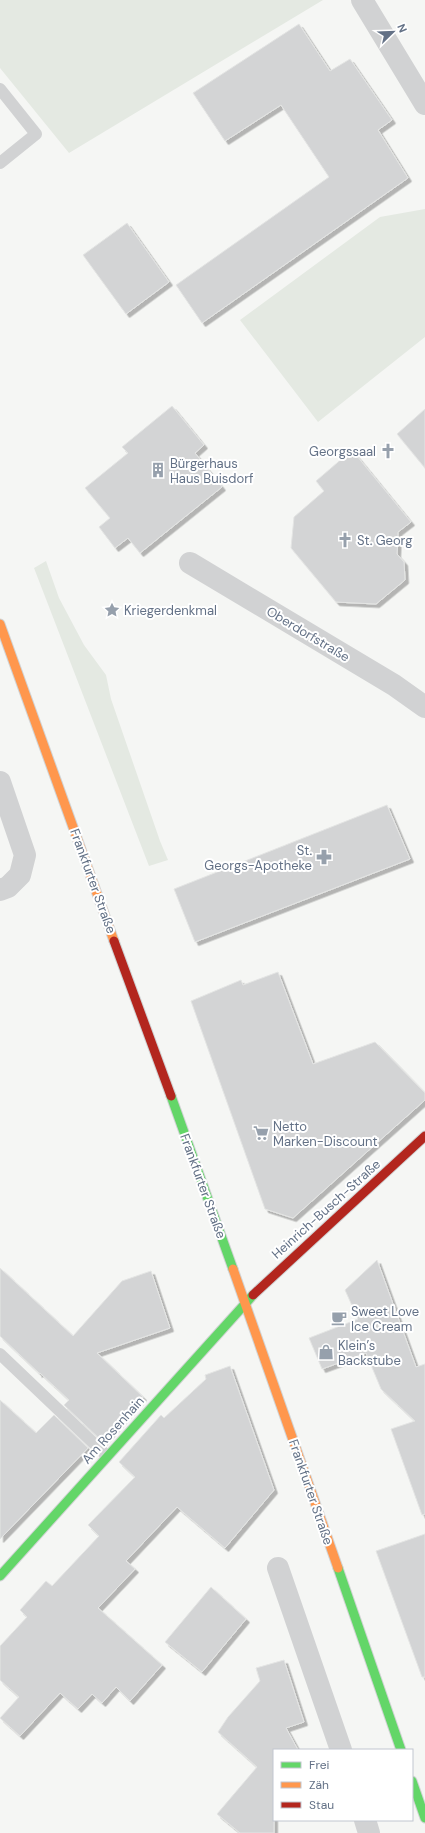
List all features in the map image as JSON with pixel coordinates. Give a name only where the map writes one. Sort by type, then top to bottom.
[{"type":"main road","name":"Frankfurter Straße","points":[[0,624],[245,1302],[401,1749]]},
{"type":"main road","name":"Heinrich-Busch-Straße","points":[[245,1302],[425,1136]]},
{"type":"main road","name":"Am Rosenhain","points":[[0,1576],[245,1302]]},
{"type":"main road","points":[[413,1784],[425,1818]]},
{"type":"street","points":[[367,2],[425,104]]},
{"type":"street","name":"Oberdorfstraße","points":[[190,563],[394,685],[425,706]]},
{"type":"street","points":[[0,782],[25,855],[20,875],[8,887],[0,890]]},
{"type":"street","points":[[278,1568],[341,1749]]},
{"type":"street","points":[[365,1821],[369,1833]]},
{"type":"lane","points":[[0,89],[36,134],[0,163]]},
{"type":"lane","points":[[0,1354],[107,1456]]},
{"type":"shaded area","points":[[0,0],[323,0],[69,153],[0,68]]},
{"type":"shaded area","points":[[425,209],[425,337],[318,422],[240,320],[380,217]]},
{"type":"shaded area","points":[[46,561],[59,598],[84,645],[106,675],[111,699],[160,841],[168,860],[149,866],[34,568]]},
{"type":"building","points":[[299,24],[330,71],[350,59],[392,120],[378,130],[408,178],[202,323],[176,285],[329,177],[281,105],[225,141],[193,93]]},
{"type":"building","points":[[127,223],[169,282],[126,314],[83,255]]},
{"type":"building","name":"Bürgerhaus Haus Buisdorf","points":[[172,406],[204,445],[195,453],[222,487],[140,553],[128,538],[115,548],[99,527],[110,518],[85,488],[128,453],[122,447]]},
{"type":"building","points":[[425,409],[425,468],[397,434]]},
{"type":"building","name":"St. Georg","points":[[352,450],[411,522],[398,532],[397,554],[404,562],[405,580],[376,604],[336,602],[291,548],[294,517],[324,491],[316,481]]},
{"type":"building","points":[[387,805],[410,859],[195,942],[174,889]]},
{"type":"building","points":[[278,972],[313,1064],[375,1042],[425,1093],[425,1100],[293,1218],[265,1209],[191,1001],[241,980],[243,985]]},
{"type":"building","points":[[377,1260],[416,1367],[425,1364],[425,1514],[422,1515],[391,1429],[415,1421],[381,1389],[366,1353],[322,1369],[309,1338],[358,1319],[345,1290]]},
{"type":"building","points":[[0,1268],[73,1336],[122,1281],[151,1271],[170,1328],[97,1353],[143,1397],[103,1442],[64,1405],[69,1400],[40,1373],[38,1374],[39,1373],[0,1336]]},
{"type":"building","points":[[230,1366],[274,1490],[225,1548],[177,1507],[126,1561],[135,1569],[98,1608],[162,1665],[130,1701],[116,1687],[102,1703],[92,1694],[78,1709],[60,1693],[20,1736],[0,1718],[19,1697],[0,1680],[0,1646],[27,1617],[20,1610],[46,1581],[52,1586],[99,1536],[88,1525],[135,1477],[119,1462],[161,1415],[164,1418],[206,1379],[205,1375]]},
{"type":"building","points":[[0,1400],[36,1433],[54,1415],[88,1448],[0,1539]]},
{"type":"building","points":[[425,1534],[425,1677],[422,1677],[376,1551]]},
{"type":"building","points":[[211,1587],[246,1619],[202,1672],[165,1642]]},
{"type":"building","points":[[284,1660],[304,1722],[286,1728],[297,1749],[273,1749],[274,1833],[240,1833],[217,1814],[257,1767],[218,1732],[228,1717],[260,1681],[256,1668]]},
{"type":"traffic: fast","points":[[171,1096],[233,1269]]},
{"type":"traffic: fast","points":[[0,1576],[253,1295]]},
{"type":"traffic: fast","points":[[338,1568],[401,1749]]},
{"type":"traffic: fast","points":[[413,1784],[425,1818]]},
{"type":"traffic: slow","points":[[0,624],[114,941]]},
{"type":"traffic: slow","points":[[233,1269],[338,1568]]},
{"type":"traffic: jam","points":[[114,941],[171,1096]]},
{"type":"traffic: jam","points":[[253,1295],[425,1136]]},
{"type":"place","name":"Georgssaal","points":[[388,451]]},
{"type":"place","name":"Bürgerhaus Haus Buisdorf","points":[[158,470]]},
{"type":"place","name":"St. Georg","points":[[345,540]]},
{"type":"place","name":"Kriegerdenkmal","points":[[112,610]]},
{"type":"place","name":"St. Georgs-Apotheke","points":[[324,857]]},
{"type":"place","name":"Netto Marken-Discount","points":[[261,1133]]},
{"type":"place","name":"Sweet Love Ice Cream","points":[[339,1318]]},
{"type":"place","name":"Klein’s Backstube","points":[[326,1352]]}]
